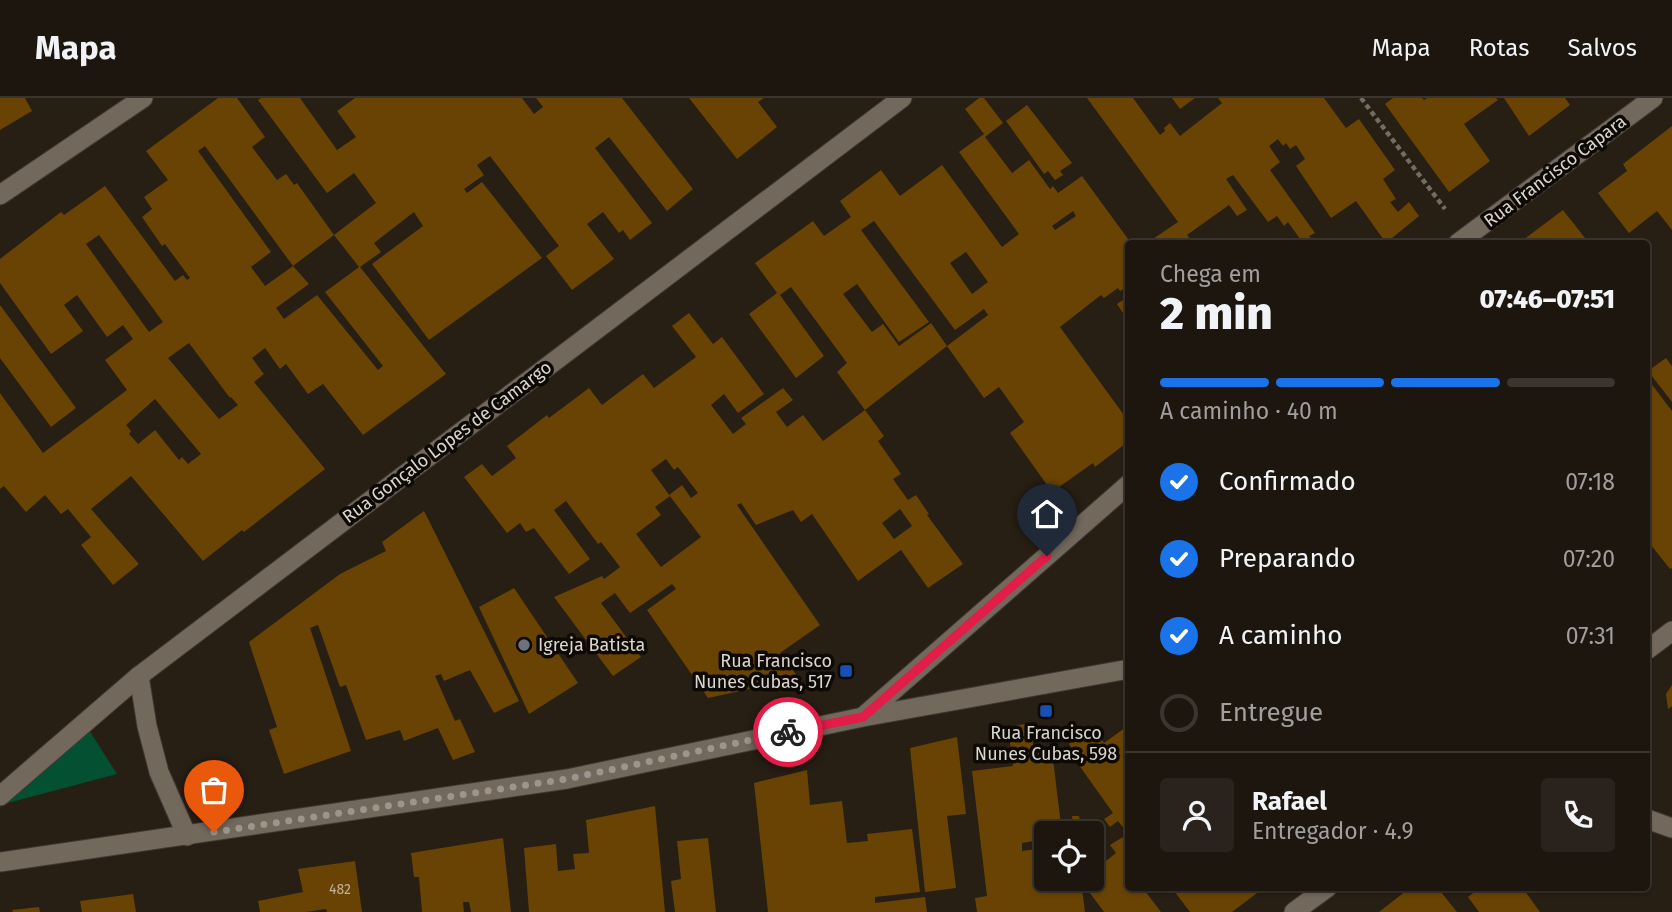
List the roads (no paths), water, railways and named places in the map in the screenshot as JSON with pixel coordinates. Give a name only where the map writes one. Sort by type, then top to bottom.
[{"type":"street","points":[[0,195],[143,98]]},
{"type":"street","name":"Rua Gonçalo Lopes de Camargo","points":[[0,796],[139,676],[902,98]]},
{"type":"street","name":"Rua Francisco Capara","points":[[1462,240],[1653,98]]},
{"type":"street","points":[[863,717],[1125,488]]},
{"type":"street","points":[[1650,648],[1672,631]]},
{"type":"street","points":[[0,862],[567,779],[863,717],[1125,670]]},
{"type":"street","points":[[139,676],[147,726],[159,772],[187,836]]},
{"type":"street","points":[[1650,820],[1672,828]]},
{"type":"street","points":[[1294,912],[1323,891]]},
{"type":"place","name":"Igreja Batista","points":[[524,645]]},
{"type":"place","name":"Rua Francisco Nunes Cubas, 517","points":[[846,671]]},
{"type":"place","name":"Rua Francisco Nunes Cubas, 598","points":[[1046,711]]}]
